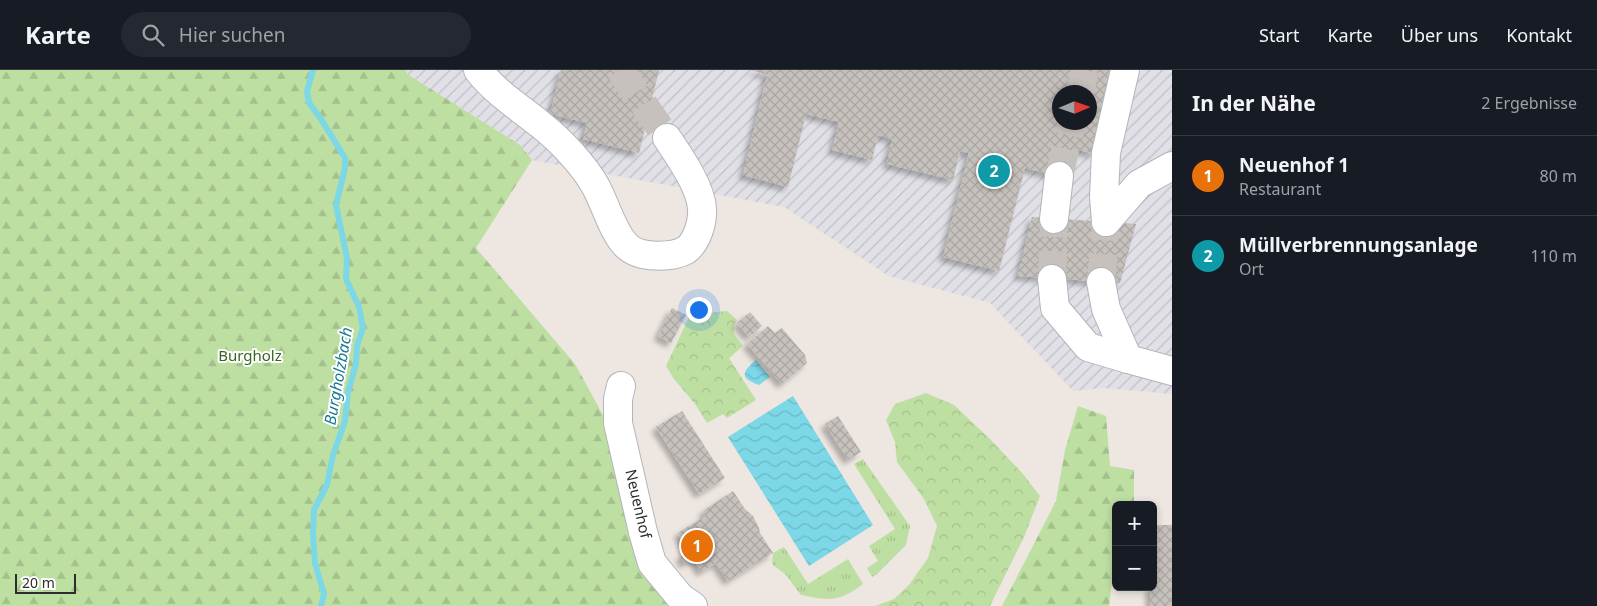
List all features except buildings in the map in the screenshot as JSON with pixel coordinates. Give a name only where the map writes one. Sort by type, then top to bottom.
[{"type":"lane","points":[[478,70],[511,104],[542,126],[573,156],[596,186],[615,229],[627,247],[641,255],[665,256],[686,250],[698,234],[702,209],[695,186],[685,165],[667,138]]},
{"type":"lane","points":[[1125,70],[1106,153],[1104,197],[1106,222],[1140,184],[1172,166]]},
{"type":"lane","points":[[1054,219],[1059,176]]},
{"type":"lane","points":[[1052,279],[1055,308],[1088,346],[1172,371]]},
{"type":"lane","points":[[1101,282],[1106,309],[1128,359]]},
{"type":"lane","name":"Neuenhof","points":[[621,386],[618,399],[618,423],[652,563],[680,597],[693,606]]},
{"type":"shaded area","points":[[406,70],[1172,70],[1172,394],[1104,388],[1073,391],[990,303],[889,276],[784,207],[532,160],[520,145],[407,74]]},
{"type":"green space","name":"Burgholz","points":[[0,70],[406,70],[407,74],[520,145],[532,160],[476,248],[575,364],[608,424],[679,606],[0,606]]},
{"type":"green space","points":[[727,311],[737,320],[734,325],[734,334],[743,346],[729,358],[756,400],[727,418],[723,414],[707,423],[666,366],[690,315]]},
{"type":"green space","points":[[926,393],[954,405],[990,439],[1023,474],[1040,496],[1024,537],[990,606],[875,606],[894,599],[909,585],[928,558],[937,526],[924,499],[897,462],[895,442],[886,420],[895,404]]},
{"type":"green space","points":[[1078,406],[1106,416],[1110,466],[1134,470],[1134,501],[1112,501],[1112,582],[1109,606],[1002,606],[1056,501],[1065,450]]},
{"type":"green space","points":[[863,459],[910,526],[906,545],[872,577],[867,568],[878,561],[869,546],[895,529],[854,464]]},
{"type":"green space","points":[[784,547],[808,584],[848,559],[863,584],[855,590],[834,599],[801,595],[786,575],[772,564],[773,553]]},
{"type":"water","points":[[756,360],[770,377],[759,385],[745,377],[746,371]]},
{"type":"water","points":[[793,396],[873,525],[809,566],[728,437]]},
{"type":"waterway","name":"Burgholzbach","points":[[313,70],[307,91],[309,103],[345,158],[345,168],[336,205],[347,258],[346,279],[359,307],[363,328],[357,346],[356,364],[348,392],[345,421],[333,455],[327,485],[314,510],[315,563],[324,594],[321,606]]},
{"type":"tunnel","points":[[620,70],[667,138]]},
{"type":"tunnel","points":[[1082,85],[1085,70]]},
{"type":"tunnel","points":[[1059,176],[1070,130]]},
{"type":"tunnel","points":[[1052,279],[1054,219]]},
{"type":"tunnel","points":[[1101,282],[1106,222]]},
{"type":"place","name":"Müllverbrennungsanlage","points":[[994,171]]},
{"type":"place","name":"Neuenhof 1","points":[[697,546]]}]
